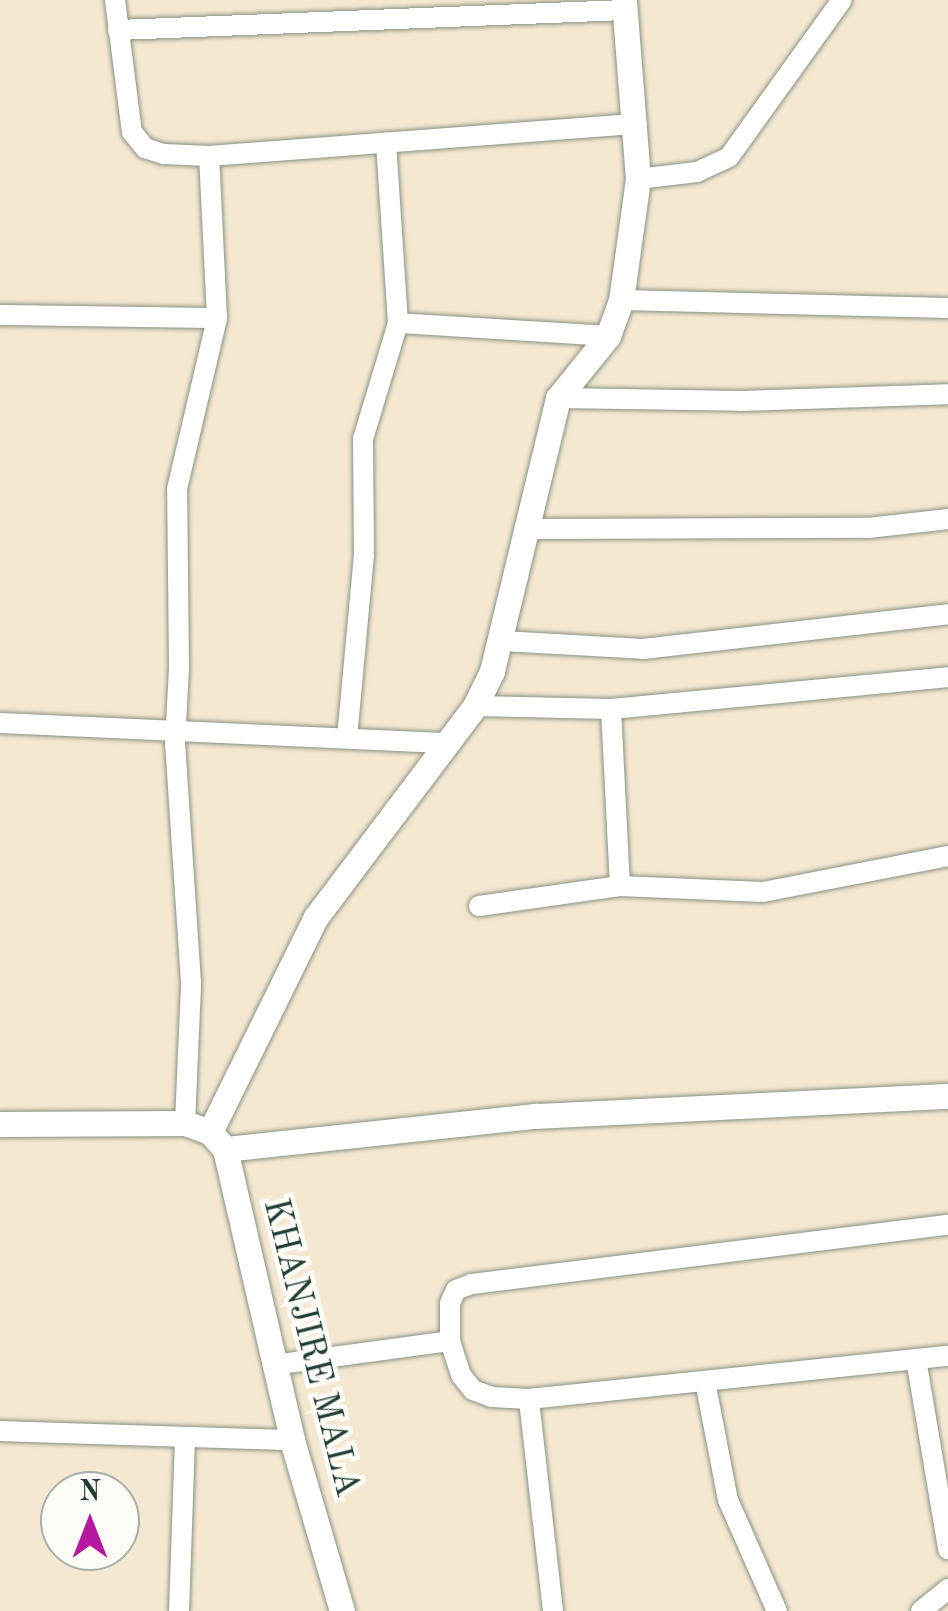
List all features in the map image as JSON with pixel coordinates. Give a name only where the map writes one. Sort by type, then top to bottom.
[{"type":"street","points":[[115,0],[132,132],[145,148],[164,154],[209,156],[637,124]]},
{"type":"street","points":[[357,21],[368,0]]},
{"type":"street","points":[[638,178],[697,172],[729,156],[842,0]]},
{"type":"street","points":[[118,30],[624,5],[637,124],[638,178],[621,300],[608,336],[558,398],[502,640],[475,706],[316,916],[207,1135]]},
{"type":"street","points":[[347,738],[364,554],[363,438],[398,324],[386,142]]},
{"type":"street","points":[[207,1135],[191,984],[176,730],[176,489],[217,318],[209,156]]},
{"type":"street","points":[[621,300],[948,308]]},
{"type":"street","points":[[0,315],[217,318]]},
{"type":"street","points":[[398,324],[608,336]]},
{"type":"street","points":[[558,398],[740,401],[948,394]]},
{"type":"street","points":[[526,529],[868,528],[948,519]]},
{"type":"street","points":[[502,640],[643,649],[948,614]]},
{"type":"street","points":[[475,706],[611,709],[948,676]]},
{"type":"street","points":[[611,709],[620,886]]},
{"type":"street","points":[[0,724],[444,743]]},
{"type":"street","points":[[479,906],[620,886],[763,892],[948,856]]},
{"type":"street","points":[[0,1124],[207,1135],[948,1096]]},
{"type":"street","name":"KHANJIRE MALA","points":[[207,1135],[342,1611]]},
{"type":"street","points":[[948,1225],[472,1284],[456,1290],[450,1303],[450,1341],[461,1375],[473,1390],[492,1397],[529,1399],[948,1356]]},
{"type":"street","points":[[273,1364],[450,1341]]},
{"type":"street","points":[[916,1359],[948,1549]]},
{"type":"street","points":[[704,1381],[728,1500],[777,1611]]},
{"type":"street","points":[[529,1399],[553,1611]]},
{"type":"street","points":[[0,1431],[292,1440]]},
{"type":"street","points":[[179,1611],[185,1439]]},
{"type":"street","points":[[921,1611],[948,1589]]}]
